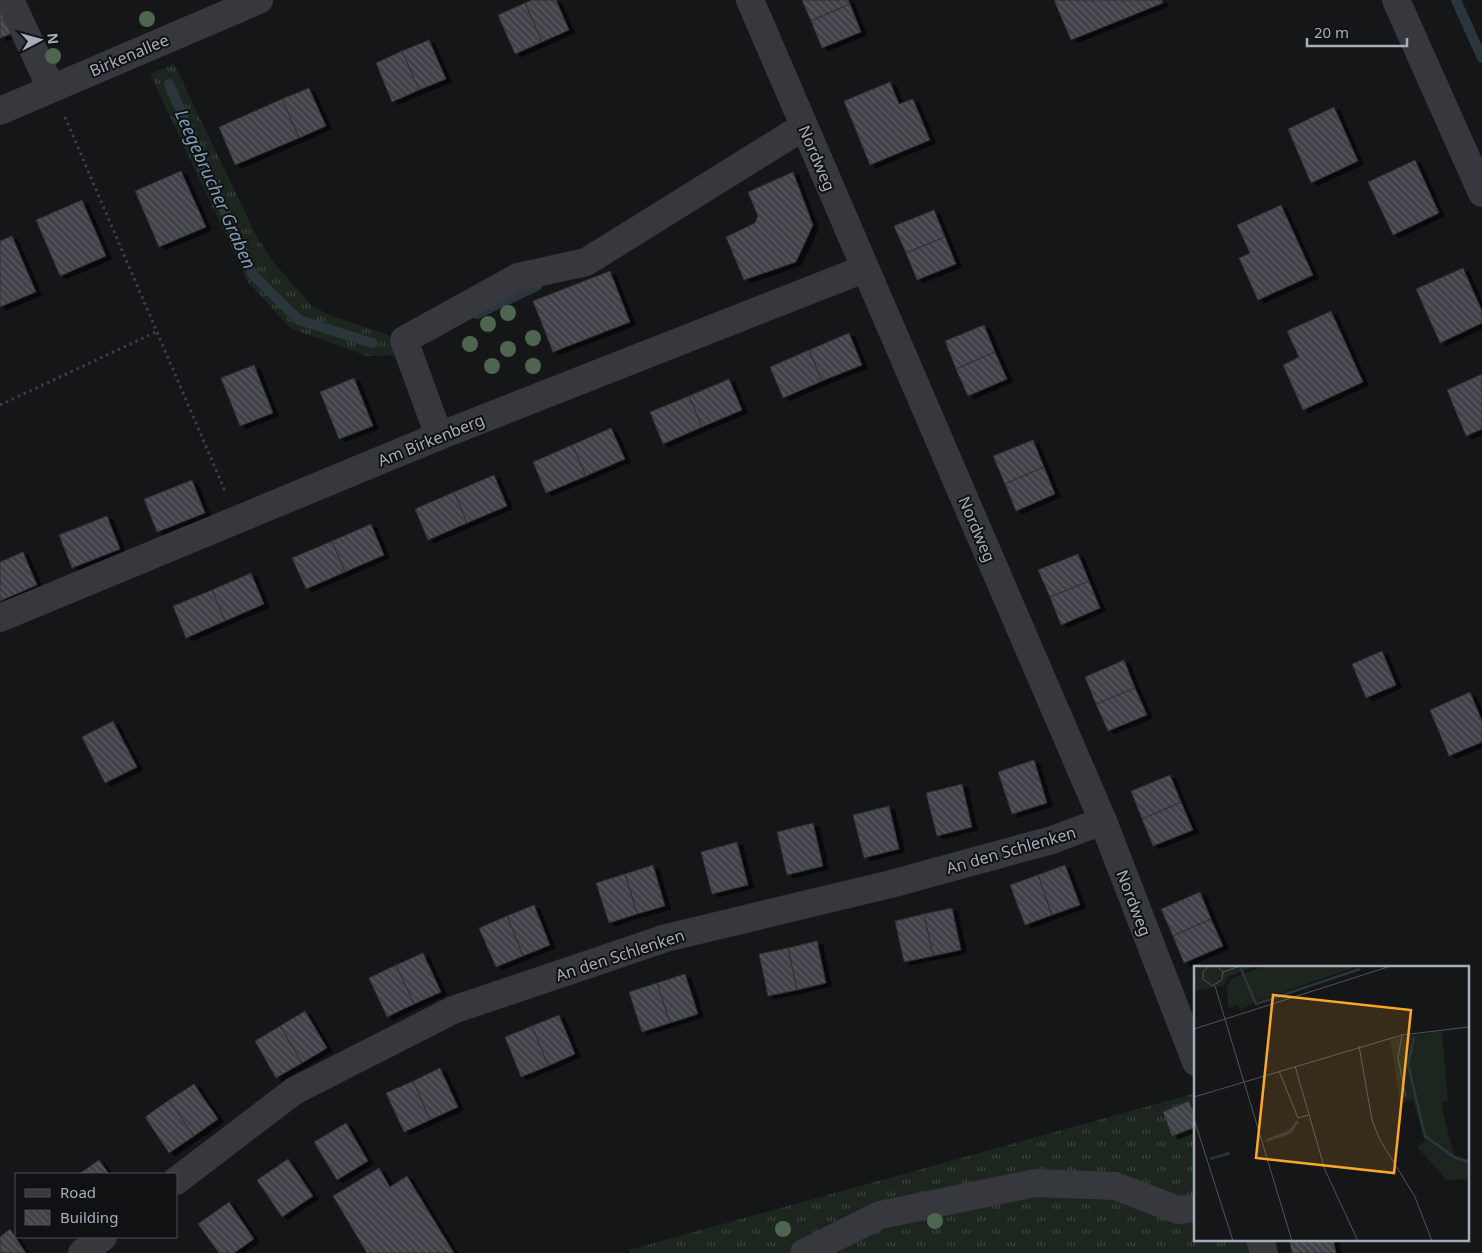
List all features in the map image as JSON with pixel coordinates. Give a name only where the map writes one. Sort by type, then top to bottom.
[{"type":"street","points":[[10,0],[51,88]]},
{"type":"street","name":"Birkenallee","points":[[0,111],[259,0]]},
{"type":"street","name":"Nordweg","points":[[750,0],[864,269],[1103,821],[1194,1057]]},
{"type":"street","points":[[1396,0],[1482,193]]},
{"type":"street","points":[[439,436],[404,340],[518,277],[586,262],[804,127]]},
{"type":"street","name":"Am Birkenberg","points":[[0,618],[439,436],[864,269]]},
{"type":"street","name":"An den Schlenken","points":[[178,1179],[294,1091],[454,1010],[666,938],[891,884],[1052,840],[1103,821]]},
{"type":"street","points":[[804,1253],[880,1215],[1035,1183],[1115,1186],[1178,1210],[1194,1208]]},
{"type":"street","points":[[82,1253],[102,1238]]},
{"type":"street","points":[[1260,1240],[1264,1253]]},
{"type":"path","points":[[51,88],[238,519]]},
{"type":"path","points":[[0,405],[158,332]]},
{"type":"green space","points":[[174,64],[256,235],[274,263],[313,307],[332,316],[388,335],[397,355],[367,356],[290,328],[248,282],[150,74]]},
{"type":"green space","points":[[1194,1094],[1194,1240],[1247,1240],[1251,1253],[630,1253],[629,1250]]},
{"type":"building","points":[[532,0],[556,0],[569,30],[542,42],[525,3]]},
{"type":"building","points":[[802,0],[848,0],[850,4],[811,21]]},
{"type":"building","points":[[1054,0],[1162,0],[1163,3],[1071,40]]},
{"type":"building","points":[[525,3],[542,42],[515,54],[498,15]]},
{"type":"building","points":[[850,4],[861,32],[822,48],[811,21]]},
{"type":"building","points":[[0,7],[11,34],[0,38]]},
{"type":"building","points":[[429,40],[446,79],[419,90],[402,51]]},
{"type":"building","points":[[402,51],[419,90],[392,102],[376,63]]},
{"type":"building","points":[[890,82],[899,104],[913,99],[930,140],[870,165],[844,101]]},
{"type":"building","points":[[309,88],[326,126],[299,138],[282,99]]},
{"type":"building","points":[[282,99],[299,138],[235,165],[219,127]]},
{"type":"building","points":[[1334,107],[1358,161],[1311,183],[1288,129]]},
{"type":"building","points":[[1415,160],[1439,213],[1393,235],[1368,182]]},
{"type":"building","points":[[181,171],[206,227],[159,247],[135,191]]},
{"type":"building","points":[[793,172],[813,225],[796,262],[744,280],[726,237],[755,223],[758,216],[748,192]]},
{"type":"building","points":[[82,200],[106,256],[60,276],[36,220]]},
{"type":"building","points":[[1281,205],[1313,275],[1258,300],[1239,258],[1250,253],[1237,225]]},
{"type":"building","points":[[934,210],[945,237],[906,253],[894,226]]},
{"type":"building","points":[[12,236],[36,292],[0,307],[0,241]]},
{"type":"building","points":[[945,237],[956,264],[917,280],[906,253]]},
{"type":"building","points":[[1463,268],[1482,311],[1482,323],[1440,343],[1416,289]]},
{"type":"building","points":[[610,271],[630,322],[553,352],[533,301]]},
{"type":"building","points":[[1331,311],[1363,382],[1303,410],[1283,365],[1299,357],[1287,331]]},
{"type":"building","points":[[984,325],[995,352],[956,369],[945,341]]},
{"type":"building","points":[[849,333],[862,365],[822,381],[809,350]]},
{"type":"building","points":[[809,350],[822,381],[783,398],[770,367]]},
{"type":"building","points":[[995,352],[1007,379],[968,396],[956,369]]},
{"type":"building","points":[[254,365],[273,413],[240,426],[221,378]]},
{"type":"building","points":[[1482,374],[1482,429],[1466,436],[1447,390]]},
{"type":"building","points":[[354,378],[373,426],[339,439],[320,392]]},
{"type":"building","points":[[729,379],[742,410],[702,427],[689,396]]},
{"type":"building","points":[[689,396],[702,427],[663,444],[650,412]]},
{"type":"building","points":[[611,428],[625,459],[586,476],[572,445]]},
{"type":"building","points":[[1033,440],[1044,467],[1005,484],[993,456]]},
{"type":"building","points":[[572,445],[586,476],[546,493],[533,462]]},
{"type":"building","points":[[1044,467],[1055,494],[1016,511],[1005,484]]},
{"type":"building","points":[[494,475],[507,506],[467,523],[454,492]]},
{"type":"building","points":[[192,480],[205,513],[157,532],[144,499]]},
{"type":"building","points":[[454,492],[467,523],[428,540],[415,509]]},
{"type":"building","points":[[107,516],[120,549],[72,568],[59,535]]},
{"type":"building","points":[[371,524],[384,555],[345,572],[332,541]]},
{"type":"building","points":[[332,541],[345,572],[306,589],[292,558]]},
{"type":"building","points":[[23,552],[37,585],[0,601],[0,562]]},
{"type":"building","points":[[1078,554],[1089,581],[1050,597],[1038,570]]},
{"type":"building","points":[[251,573],[264,604],[225,621],[212,590]]},
{"type":"building","points":[[1089,581],[1100,608],[1061,625],[1050,597]]},
{"type":"building","points":[[212,590],[225,621],[186,638],[173,606]]},
{"type":"building","points":[[1382,651],[1396,685],[1366,698],[1352,664]]},
{"type":"building","points":[[1124,660],[1135,688],[1096,704],[1085,677]]},
{"type":"building","points":[[1135,688],[1147,715],[1108,731],[1096,704]]},
{"type":"building","points":[[1470,692],[1482,721],[1482,742],[1449,756],[1430,710]]},
{"type":"building","points":[[113,721],[137,767],[105,783],[82,737]]},
{"type":"building","points":[[1034,760],[1047,803],[1012,814],[998,772]]},
{"type":"building","points":[[1170,775],[1181,802],[1142,819],[1131,791]]},
{"type":"building","points":[[962,784],[972,827],[937,836],[926,793]]},
{"type":"building","points":[[1181,802],[1193,830],[1153,846],[1142,819]]},
{"type":"building","points":[[889,806],[899,849],[864,858],[853,815]]},
{"type":"building","points":[[813,823],[823,866],[787,875],[777,832]]},
{"type":"building","points":[[737,842],[748,885],[712,894],[701,852]]},
{"type":"building","points":[[653,865],[665,906],[637,914],[625,874]]},
{"type":"building","points":[[1065,865],[1080,905],[1052,915],[1038,875]]},
{"type":"building","points":[[625,874],[637,914],[609,923],[596,883]]},
{"type":"building","points":[[1038,875],[1052,915],[1025,925],[1010,885]]},
{"type":"building","points":[[1200,892],[1211,919],[1173,936],[1161,909]]},
{"type":"building","points":[[534,905],[550,945],[523,956],[507,916]]},
{"type":"building","points":[[952,908],[961,950],[933,956],[924,914]]},
{"type":"building","points":[[924,914],[933,956],[904,962],[895,921]]},
{"type":"building","points":[[507,916],[523,956],[496,967],[479,928]]},
{"type":"building","points":[[1211,919],[1223,946],[1184,963],[1173,936]]},
{"type":"building","points":[[817,941],[826,983],[797,990],[788,948]]},
{"type":"building","points":[[788,948],[797,990],[768,996],[759,954]]},
{"type":"building","points":[[423,953],[441,992],[414,1004],[396,965]]},
{"type":"building","points":[[396,965],[414,1004],[387,1017],[369,978]]},
{"type":"building","points":[[685,974],[698,1014],[670,1023],[657,983]]},
{"type":"building","points":[[657,983],[670,1023],[642,1032],[629,992]]},
{"type":"building","points":[[305,1011],[327,1048],[302,1063],[280,1026]]},
{"type":"building","points":[[559,1015],[575,1054],[548,1066],[532,1026]]},
{"type":"building","points":[[280,1026],[302,1063],[276,1078],[255,1041]]},
{"type":"building","points":[[532,1026],[548,1066],[521,1077],[505,1037]]},
{"type":"building","points":[[440,1068],[458,1107],[430,1120],[413,1081]]},
{"type":"building","points":[[413,1081],[430,1120],[404,1132],[386,1093]]},
{"type":"building","points":[[194,1084],[218,1119],[194,1136],[169,1100]]},
{"type":"building","points":[[169,1100],[194,1136],[169,1153],[145,1117]]},
{"type":"building","points":[[1189,1101],[1194,1113],[1194,1128],[1172,1136],[1163,1112]]},
{"type":"building","points":[[346,1123],[368,1161],[337,1180],[314,1142]]},
{"type":"building","points":[[288,1159],[313,1196],[282,1217],[257,1180]]},
{"type":"building","points":[[99,1160],[108,1173],[80,1173]]},
{"type":"building","points":[[379,1168],[390,1187],[407,1176],[454,1253],[367,1253],[333,1196]]},
{"type":"building","points":[[229,1202],[254,1239],[234,1253],[219,1253],[198,1224]]},
{"type":"building","points":[[10,1229],[26,1253],[0,1253],[0,1237]]},
{"type":"building","points":[[1289,1240],[1333,1240],[1336,1253],[1292,1253]]},
{"type":"waterway","points":[[1456,0],[1482,58]]},
{"type":"waterway","name":"Leegebrucher Graben","points":[[169,84],[253,275],[299,320],[372,343]]},
{"type":"waterway","name":"Leegebrucher Graben","points":[[477,314],[537,286]]}]
